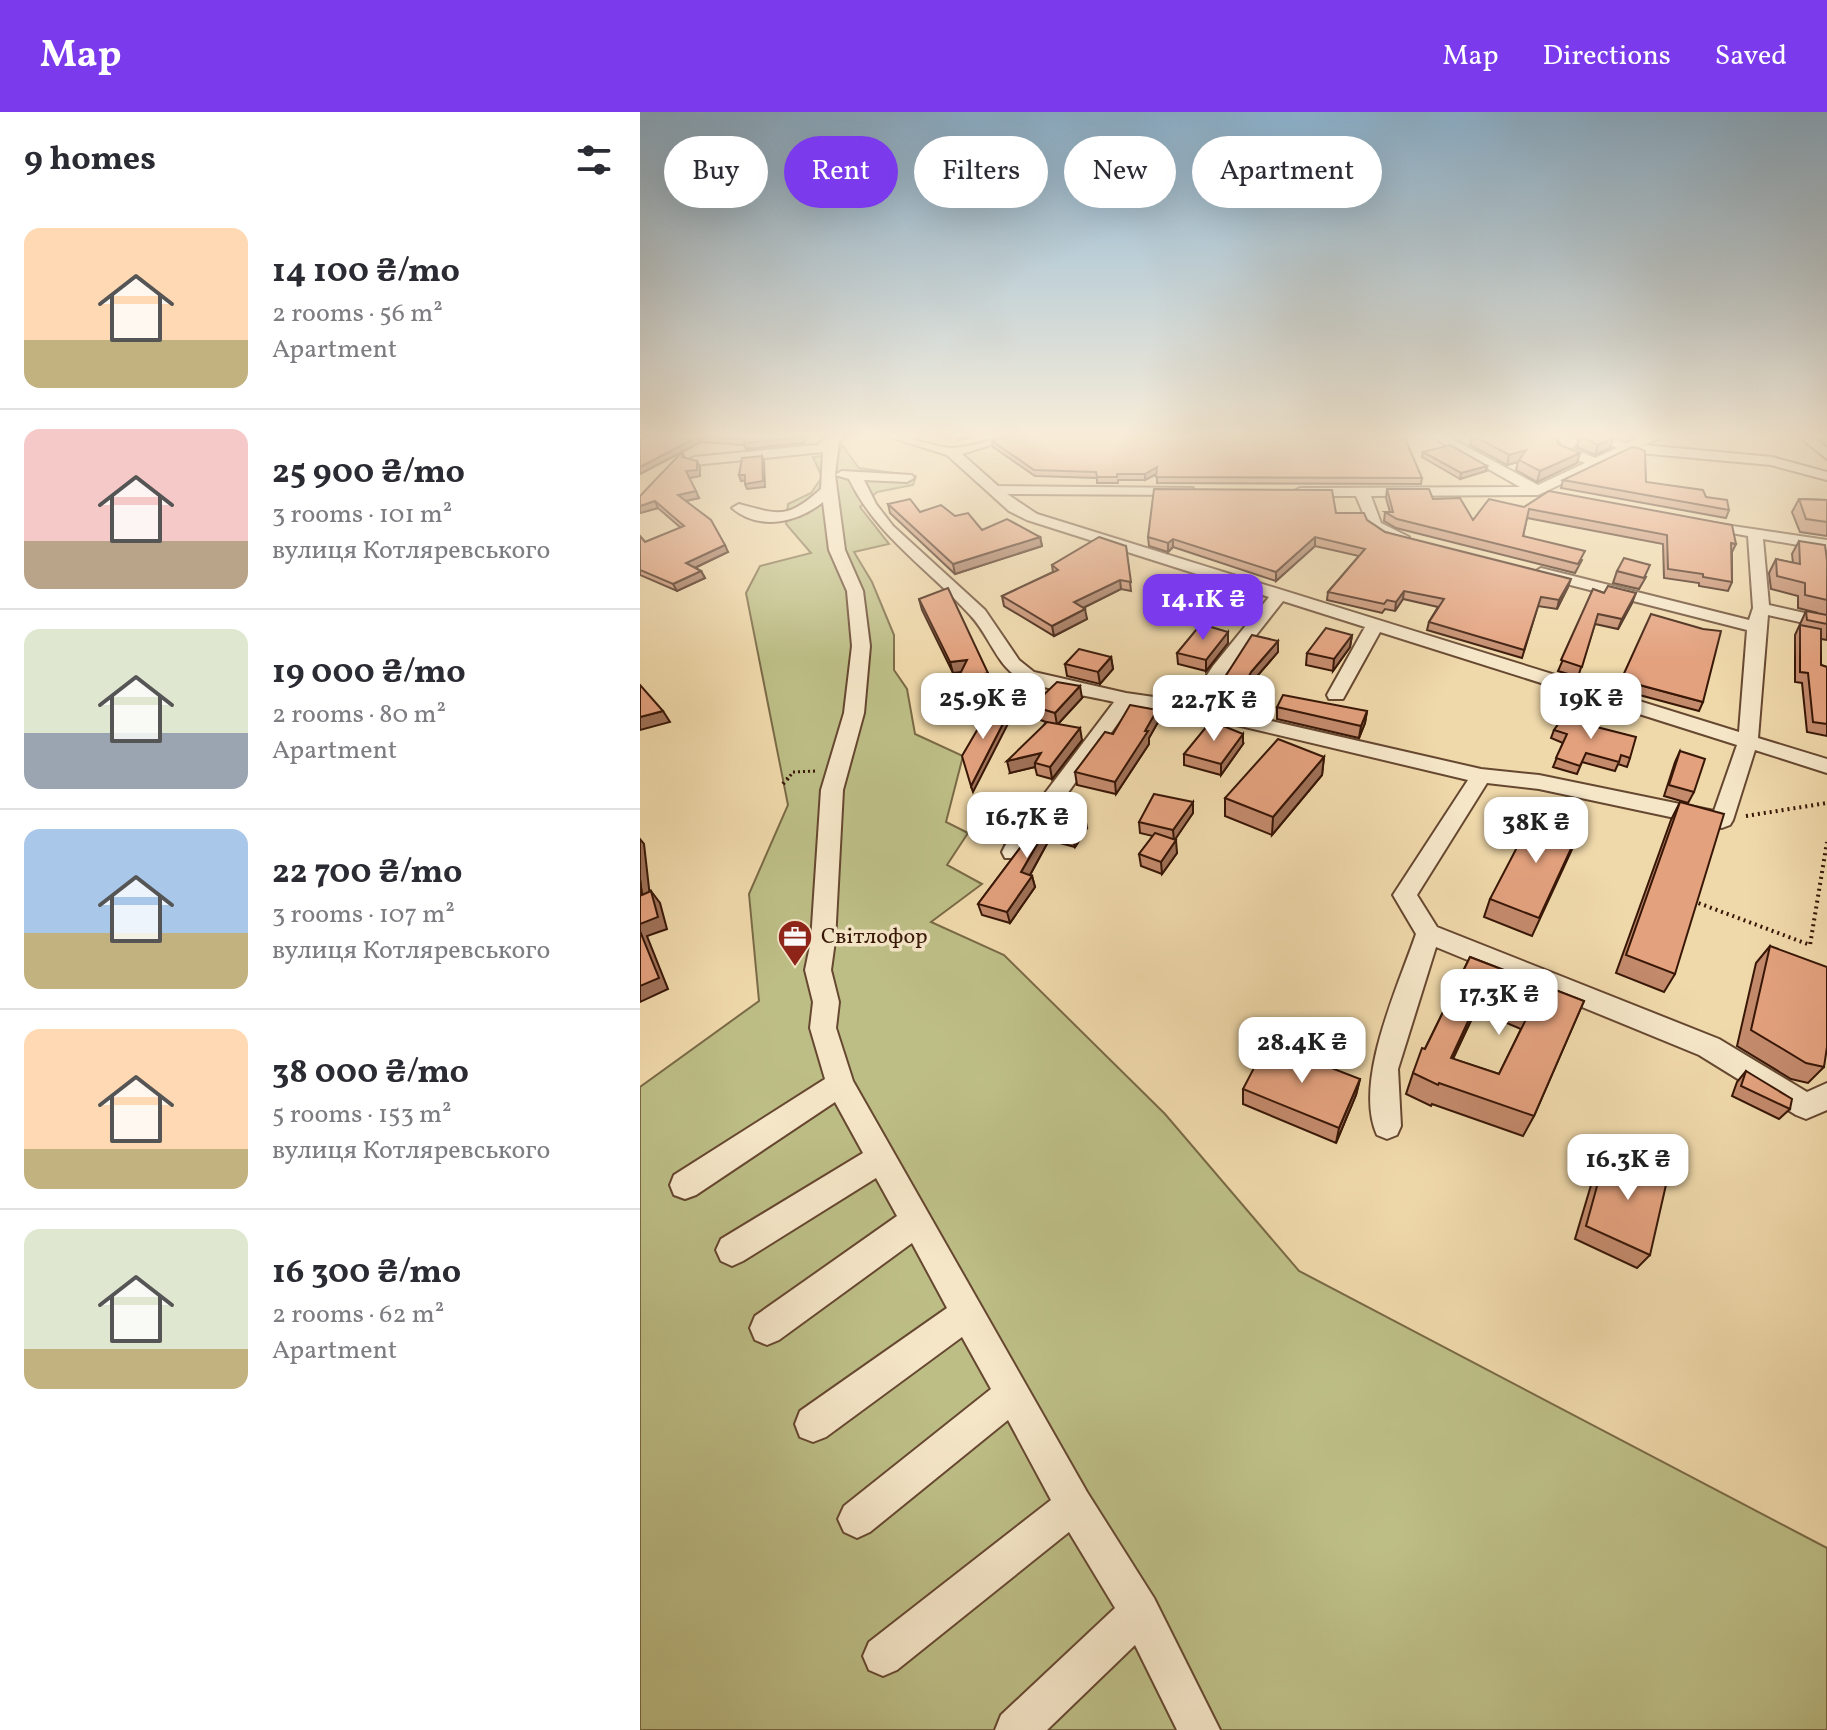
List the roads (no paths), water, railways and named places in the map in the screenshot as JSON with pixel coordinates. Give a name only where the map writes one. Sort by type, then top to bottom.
[{"type":"street","points":[[743,510],[767,520],[786,519],[806,510]]},
{"type":"street","points":[[832,510],[837,550],[855,591],[861,646],[854,713],[832,790],[823,941],[818,970],[826,1002],[823,1028],[840,1084],[1074,1505],[1140,1612],[1199,1730]]},
{"type":"street","points":[[873,510],[888,529],[979,614],[1012,664],[1028,676],[1126,699],[1194,709],[1481,776],[1539,782],[1722,820],[1748,741],[1759,618],[1755,534]]},
{"type":"street","points":[[1017,510],[1032,517],[1827,766]]},
{"type":"street","points":[[1369,510],[1375,526],[1390,534],[1420,542]]},
{"type":"street","points":[[1693,522],[1827,545]]},
{"type":"street","points":[[1527,569],[1759,618],[1827,623]]},
{"type":"street","points":[[1194,709],[1219,670],[1280,594]]},
{"type":"street","points":[[1336,695],[1375,624]]},
{"type":"street","points":[[1013,852],[1126,699]]},
{"type":"street","points":[[1481,776],[1405,895],[1428,934],[1709,1047],[1806,1106],[1827,1096]]},
{"type":"street","points":[[1387,1126],[1384,1069],[1428,934]]},
{"type":"street","points":[[685,1185],[840,1084]]},
{"type":"street","points":[[732,1250],[882,1158]]},
{"type":"street","points":[[767,1328],[917,1220]]},
{"type":"street","points":[[813,1424],[967,1313]]},
{"type":"street","points":[[857,1519],[1014,1393]]},
{"type":"street","points":[[883,1656],[1074,1505]]},
{"type":"street","points":[[1016,1730],[1140,1612]]},
{"type":"place","name":"Світлофор","points":[[795,968]]}]
